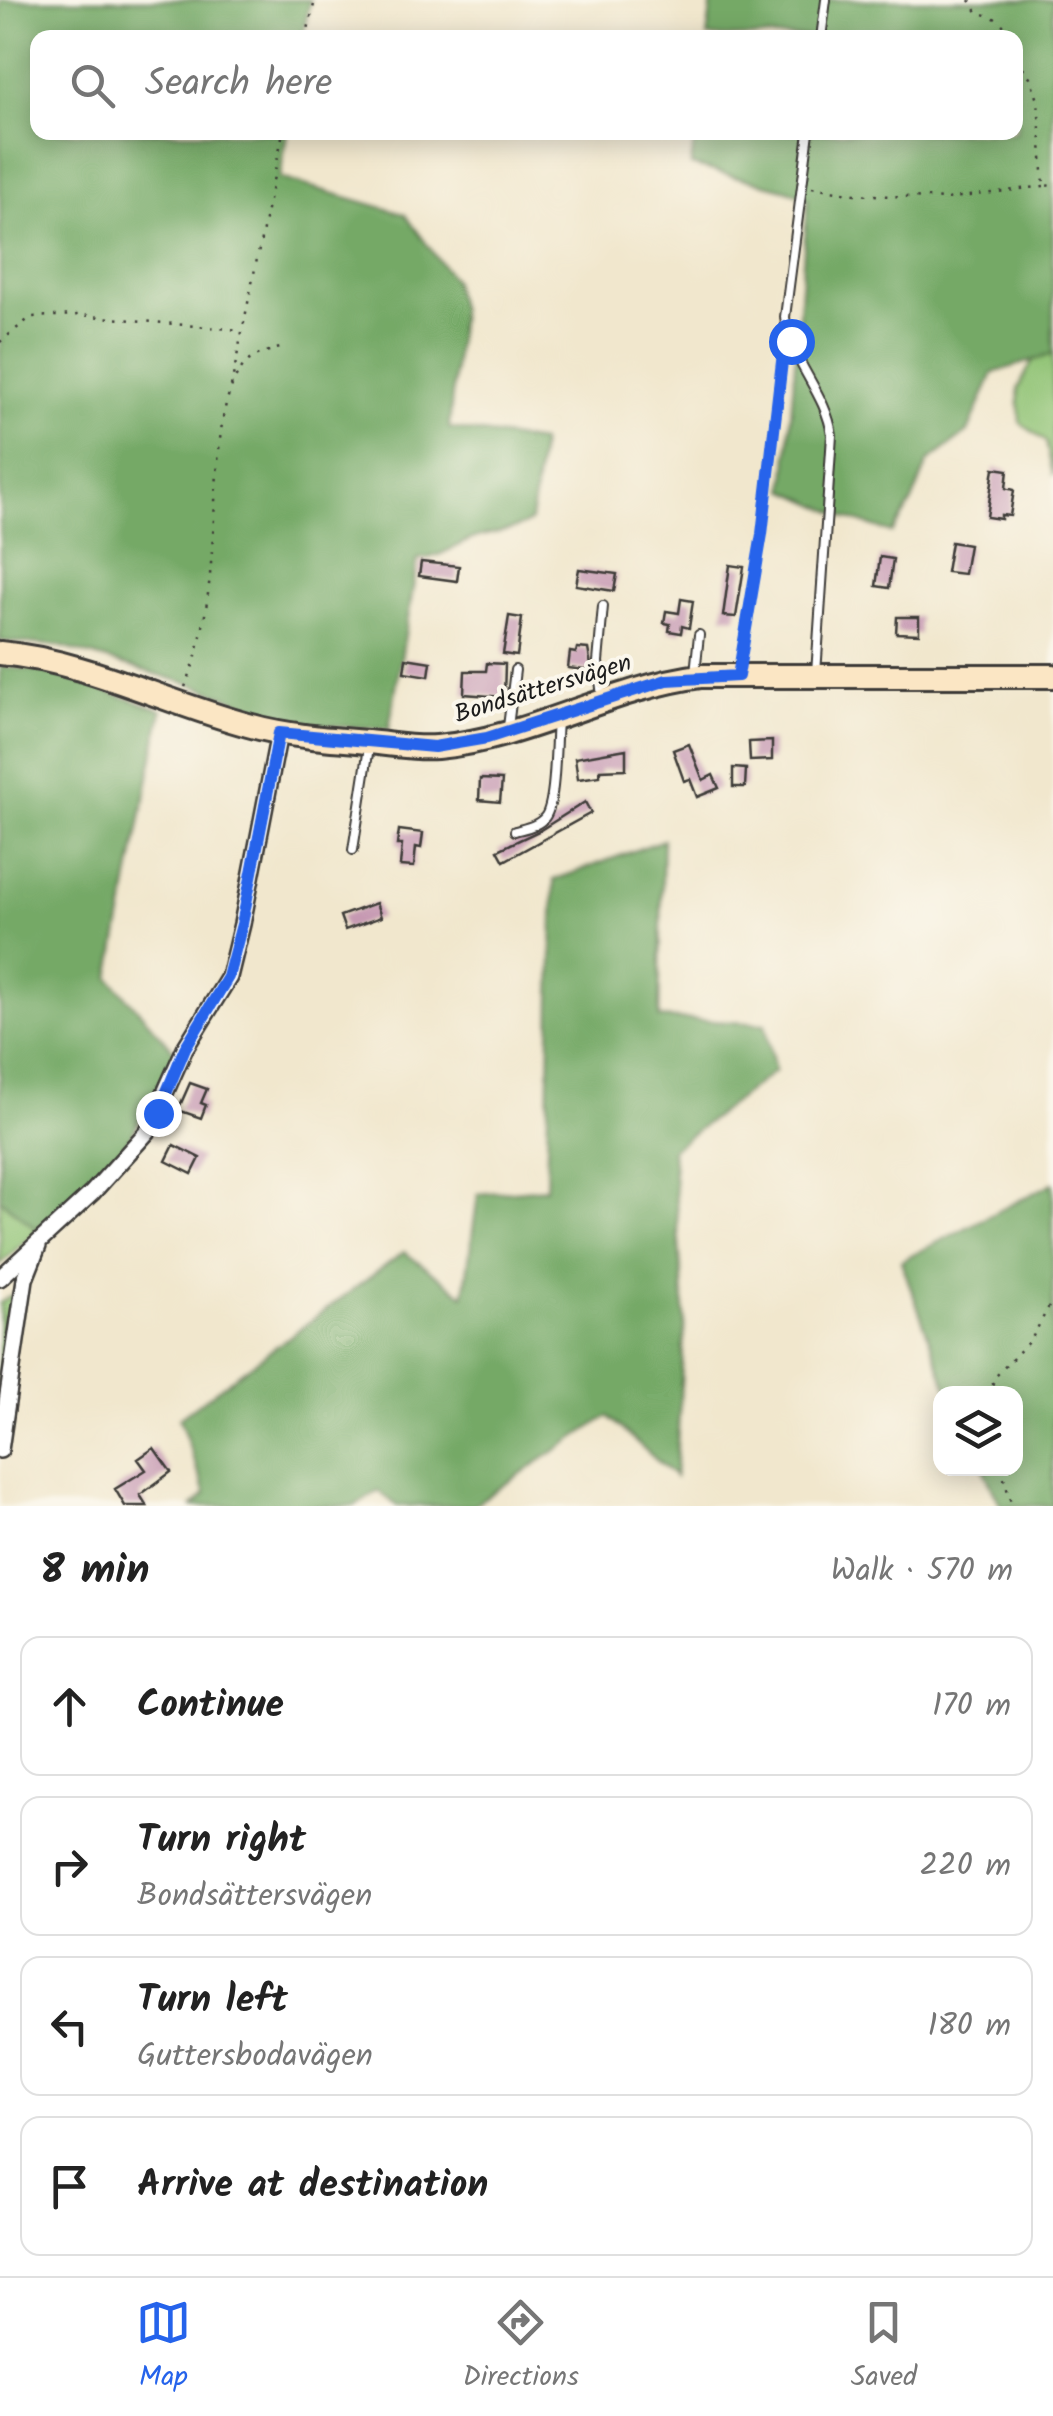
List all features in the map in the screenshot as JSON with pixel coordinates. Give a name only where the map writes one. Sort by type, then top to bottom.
[{"type":"street","name":"Bondsättersvägen","points":[[0,653],[62,665],[279,733],[434,747],[507,732],[667,680],[816,674],[1053,676]]},
{"type":"street","points":[[0,1278],[120,1166],[148,1131],[185,1048],[228,977],[279,733]]},
{"type":"street","points":[[0,1450],[25,1279],[43,1239]]},
{"type":"lane","points":[[822,30],[826,0]]},
{"type":"lane","points":[[808,140],[786,327],[825,404],[832,435],[816,674]]},
{"type":"lane","points":[[603,606],[598,687],[603,702]]},
{"type":"lane","points":[[694,677],[699,635]]},
{"type":"lane","points":[[507,732],[514,670]]},
{"type":"lane","points":[[516,831],[545,817],[550,802],[558,716]]},
{"type":"lane","points":[[353,850],[370,742]]},
{"type":"path","points":[[308,30],[315,0]]},
{"type":"path","points":[[970,0],[977,12],[996,18],[1007,30]]},
{"type":"path","points":[[1023,68],[1038,100],[1044,186]]},
{"type":"path","points":[[179,702],[201,634],[210,576],[220,434],[281,140]]},
{"type":"path","points":[[802,185],[855,194],[946,199],[1053,185]]},
{"type":"path","points":[[0,342],[31,317],[79,314],[240,330]]},
{"type":"path","points":[[738,676],[762,534],[786,327]]},
{"type":"path","points":[[230,392],[241,370],[256,355],[280,348]]},
{"type":"path","points":[[992,1386],[996,1376],[1032,1338],[1053,1299]]},
{"type":"path","points":[[1003,1476],[1012,1506]]},
{"type":"green space","points":[[0,0],[310,0],[304,30],[30,30],[30,140],[286,140],[280,178],[405,214],[453,280],[460,312],[449,428],[541,442],[531,521],[478,537],[434,557],[418,559],[389,729],[300,724],[197,686],[59,646],[0,641]]},
{"type":"green space","points":[[712,0],[1053,0],[1053,354],[993,373],[968,432],[928,462],[912,502],[892,533],[785,490],[808,199],[788,190],[691,165],[694,140],[1023,140],[1023,30],[708,30]]},
{"type":"green space","points":[[1053,354],[1053,476],[1046,442],[1020,422],[1018,389],[1033,360]]},
{"type":"green space","points":[[0,666],[50,672],[162,710],[110,978],[177,1054],[122,1152],[38,1230],[0,1199]]},
{"type":"green space","points":[[663,840],[659,1018],[765,1024],[775,1071],[672,1149],[685,1320],[675,1477],[608,1416],[472,1506],[397,1506],[379,1491],[354,1506],[193,1506],[206,1494],[179,1418],[404,1252],[464,1295],[478,1194],[546,1188],[554,880]]},
{"type":"green space","points":[[1053,1183],[1053,1506],[1001,1506],[986,1476],[1023,1476],[1023,1386],[946,1386],[901,1261]]},
{"type":"green space","points":[[0,1199],[38,1230],[0,1264]]},
{"type":"green space","points":[[16,1293],[3,1395],[0,1303]]},
{"type":"building","points":[[994,468],[1008,470],[1006,488],[1014,490],[1010,516],[1001,515],[1001,519],[987,517]]},
{"type":"building","points":[[951,542],[969,545],[964,574],[946,572]]},
{"type":"building","points":[[880,557],[893,559],[889,588],[876,586]]},
{"type":"building","points":[[421,562],[459,566],[457,581],[419,576]]},
{"type":"building","points":[[730,565],[744,567],[736,617],[723,616]]},
{"type":"building","points":[[579,569],[617,574],[614,591],[576,585]]},
{"type":"building","points":[[681,599],[693,601],[689,628],[682,626],[681,633],[669,631],[670,624],[664,623],[666,611],[679,613]]},
{"type":"building","points":[[509,616],[522,618],[517,656],[503,654]]},
{"type":"building","points":[[897,617],[919,617],[919,634],[896,633]]},
{"type":"building","points":[[577,648],[588,649],[592,671],[568,668],[570,652],[576,653]]},
{"type":"building","points":[[406,658],[431,662],[429,676],[404,672]]},
{"type":"building","points":[[487,663],[505,664],[504,697],[464,694],[465,671],[486,671]]},
{"type":"building","points":[[772,741],[772,760],[750,761],[749,742]]},
{"type":"building","points":[[689,744],[703,780],[713,775],[719,788],[697,797],[690,779],[684,781],[673,750]]},
{"type":"building","points":[[626,749],[626,769],[600,770],[600,776],[578,779],[575,758]]},
{"type":"building","points":[[733,768],[746,769],[745,787],[733,787]]},
{"type":"building","points":[[480,779],[502,780],[500,802],[479,800]]},
{"type":"building","points":[[585,802],[591,813],[504,861],[498,850],[539,831]]},
{"type":"building","points":[[399,830],[423,833],[421,848],[416,847],[414,867],[400,866]]},
{"type":"building","points":[[376,903],[381,917],[345,930],[340,916]]},
{"type":"building","points":[[190,1083],[207,1089],[201,1103],[206,1105],[201,1118],[178,1110]]},
{"type":"building","points":[[174,1145],[200,1158],[192,1174],[166,1161]]},
{"type":"building","points":[[154,1448],[171,1472],[140,1495],[147,1506],[125,1506],[115,1489],[146,1470],[138,1459]]},
{"type":"route","points":[[158,1113],[185,1048],[228,977],[236,953],[279,733],[434,747],[487,738],[667,680],[738,676],[762,534],[786,327],[791,341]]}]
